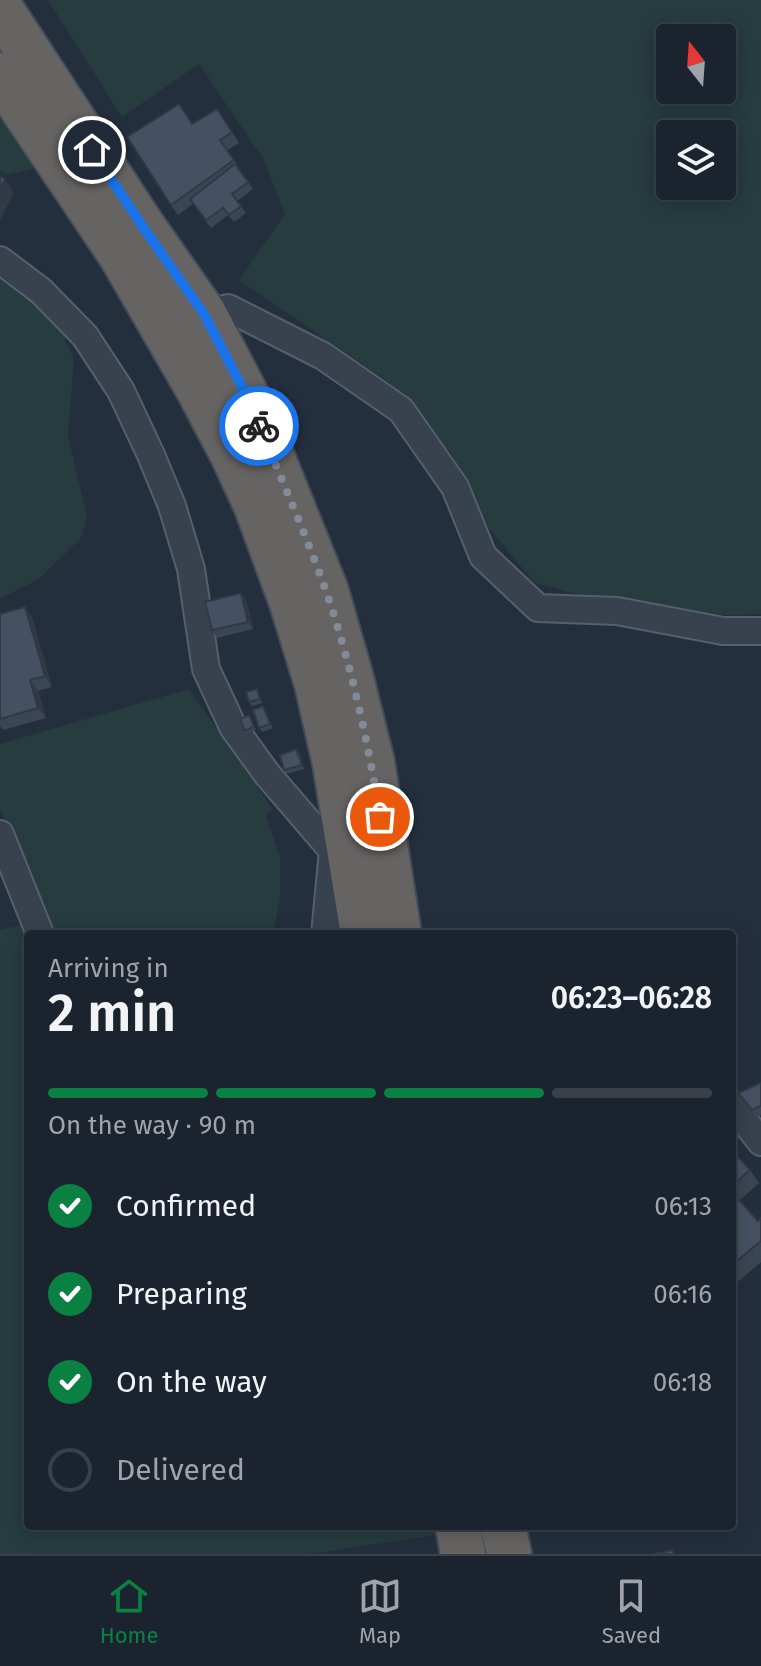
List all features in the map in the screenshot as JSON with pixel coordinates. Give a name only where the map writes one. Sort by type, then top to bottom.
[{"type":"highway","points":[[0,8],[143,227],[204,314],[251,404],[326,591],[351,678],[372,762],[398,930]]},
{"type":"highway","points":[[0,75],[121,255],[200,392],[256,505],[292,603],[317,684],[335,763],[340,845],[362,930]]},
{"type":"highway","points":[[459,1530],[463,1554]]},
{"type":"highway","points":[[504,1530],[509,1554]]},
{"type":"street","points":[[0,260],[41,291],[85,336],[121,391],[172,506],[191,569],[206,669],[233,727],[258,763],[340,845],[326,930]]},
{"type":"street","points":[[204,314],[228,308],[323,356],[401,410],[455,487],[483,556],[538,608],[617,611],[723,631],[761,631]]},
{"type":"street","points":[[0,834],[38,930]]},
{"type":"street","points":[[736,1110],[761,1142]]},
{"type":"green space","points":[[48,0],[761,0],[761,614],[726,615],[588,597],[535,583],[487,526],[452,455],[387,381],[239,280],[285,214],[264,160],[199,64],[122,117]]},
{"type":"green space","points":[[0,49],[32,97],[54,164],[6,175],[0,170]]},
{"type":"green space","points":[[0,253],[55,316],[74,360],[68,436],[87,516],[81,538],[39,579],[0,599]]},
{"type":"green space","points":[[189,689],[272,808],[266,816],[280,857],[280,898],[274,930],[24,930],[24,1530],[450,1530],[450,1533],[309,1554],[0,1554],[0,930],[46,920],[0,809],[0,744]]},
{"type":"building","points":[[179,104],[192,124],[217,109],[232,132],[220,140],[234,160],[171,205],[127,137]]},
{"type":"building","points":[[235,164],[248,182],[232,194],[241,206],[229,215],[223,208],[206,220],[190,199]]},
{"type":"building","points":[[241,593],[248,622],[212,630],[205,602]]},
{"type":"building","points":[[25,607],[45,676],[30,680],[38,708],[0,719],[0,614]]},
{"type":"building","points":[[257,689],[260,699],[249,702],[246,692]]},
{"type":"building","points":[[263,706],[270,724],[259,728],[253,710]]},
{"type":"building","points":[[249,715],[254,726],[245,731],[240,719]]},
{"type":"building","points":[[296,749],[302,765],[284,770],[280,755]]},
{"type":"building","points":[[761,1083],[761,1106],[752,1110],[738,1093]]},
{"type":"building","points":[[736,1154],[750,1170],[736,1182]]},
{"type":"building","points":[[736,1196],[758,1221],[761,1218],[761,1241],[736,1262]]},
{"type":"way so far","points":[[259,426],[326,591],[372,762],[380,817]]},
{"type":"route","points":[[92,150],[204,314],[251,404],[259,426]]}]
